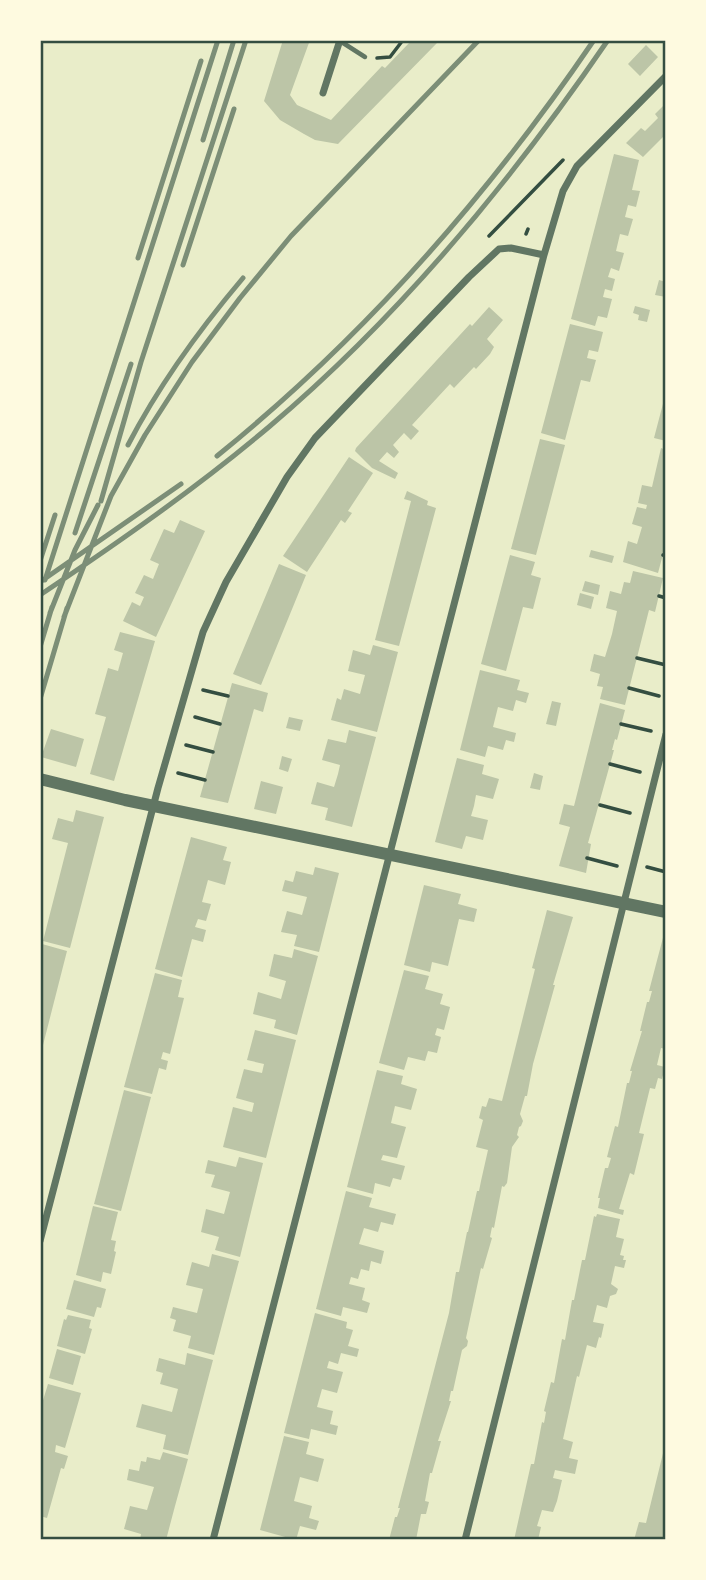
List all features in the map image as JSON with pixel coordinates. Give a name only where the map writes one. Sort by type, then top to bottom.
[{"type":"street","points":[[323,93],[340,41]]},
{"type":"street","points":[[213,1540],[544,255],[563,191],[577,166],[666,76]]},
{"type":"street","points":[[40,1241],[154,806],[203,632],[226,582],[287,477],[315,438],[489,256],[499,249],[511,248],[544,255]]},
{"type":"street","points":[[464,1540],[666,734]]},
{"type":"street","points":[[40,779],[154,806],[666,912]]},
{"type":"lane","points":[[340,41],[365,57]]},
{"type":"path","points":[[365,57],[390,57],[403,40]]},
{"type":"path","points":[[489,236],[563,160]]},
{"type":"path","points":[[659,596],[666,598]]},
{"type":"path","points":[[637,658],[666,665]]},
{"type":"path","points":[[629,688],[659,696]]},
{"type":"path","points":[[203,690],[228,696]]},
{"type":"path","points":[[195,717],[220,724]]},
{"type":"path","points":[[621,724],[651,731]]},
{"type":"path","points":[[186,745],[213,752]]},
{"type":"path","points":[[610,764],[640,772]]},
{"type":"path","points":[[178,773],[205,780]]},
{"type":"path","points":[[600,805],[630,813]]},
{"type":"path","points":[[587,858],[617,866]]},
{"type":"path","points":[[648,867],[666,872]]},
{"type":"building","points":[[283,40],[310,40],[290,95],[297,105],[331,120],[382,66],[385,68],[410,42],[408,40],[434,40],[437,43],[338,144],[315,140],[304,134],[280,120],[264,101]]},
{"type":"building","points":[[646,45],[658,57],[640,76],[628,64]]},
{"type":"building","points":[[666,103],[666,134],[643,157],[626,143],[641,128],[645,131],[658,118],[655,114]]},
{"type":"building","points":[[614,154],[639,160],[632,190],[640,191],[636,207],[628,205],[625,217],[633,219],[628,236],[620,234],[616,251],[624,253],[619,271],[611,268],[608,277],[615,279],[612,291],[605,289],[603,297],[612,299],[607,318],[598,316],[595,326],[571,319]]},
{"type":"building","points":[[659,280],[666,282],[666,297],[655,295]]},
{"type":"building","points":[[635,306],[650,310],[647,322],[638,320],[639,315],[633,313]]},
{"type":"building","points":[[489,307],[503,320],[487,339],[494,347],[490,354],[454,388],[450,384],[412,425],[419,431],[411,440],[404,433],[393,445],[399,452],[394,458],[387,452],[379,461],[398,473],[395,479],[372,468],[355,451],[356,448],[470,324],[472,326]]},
{"type":"building","points":[[570,324],[603,332],[598,352],[589,350],[587,358],[596,360],[590,382],[581,380],[565,440],[541,433]]},
{"type":"building","points":[[666,396],[666,441],[654,438]]},
{"type":"building","points":[[540,439],[565,445],[536,555],[511,549]]},
{"type":"building","points":[[661,448],[666,450],[666,543],[658,573],[623,562],[628,541],[637,544],[642,527],[632,524],[637,507],[646,509],[647,505],[638,503],[642,485],[652,487]]},
{"type":"building","points":[[349,457],[373,473],[348,511],[352,513],[345,523],[341,520],[307,572],[283,556]]},
{"type":"building","points":[[407,491],[436,508],[399,646],[375,640],[411,501],[404,499]]},
{"type":"building","points":[[180,520],[205,531],[156,637],[123,621],[132,602],[140,606],[144,597],[135,593],[144,575],[153,579],[159,564],[150,560],[164,529],[174,533]]},
{"type":"building","points":[[591,550],[614,556],[612,563],[589,557]]},
{"type":"building","points":[[510,555],[535,562],[531,575],[541,578],[533,609],[523,607],[506,671],[481,664]]},
{"type":"building","points":[[279,564],[306,575],[261,685],[233,674]]},
{"type":"building","points":[[633,571],[663,578],[655,612],[649,610],[625,705],[600,699],[603,687],[597,686],[600,674],[590,671],[594,654],[605,657],[612,634],[617,611],[606,608],[610,591],[621,594],[624,582],[630,583]]},
{"type":"building","points":[[585,581],[600,585],[598,595],[582,591]]},
{"type":"building","points":[[580,593],[594,597],[591,609],[577,605]]},
{"type":"building","points":[[120,632],[155,641],[114,781],[90,774],[106,717],[95,714],[108,668],[118,671],[123,653],[114,650]]},
{"type":"building","points":[[373,645],[398,652],[377,732],[331,720],[337,698],[341,700],[344,689],[360,694],[365,675],[348,671],[353,650],[370,655]]},
{"type":"building","points":[[480,670],[520,680],[517,690],[529,693],[526,703],[516,700],[513,711],[498,707],[493,727],[516,733],[514,742],[506,740],[503,750],[488,746],[485,757],[460,750]]},
{"type":"building","points":[[232,683],[268,693],[263,712],[254,709],[228,803],[200,797]]},
{"type":"building","points":[[552,701],[561,703],[556,726],[546,724]]},
{"type":"building","points":[[600,703],[625,710],[588,843],[591,844],[586,873],[559,866],[570,827],[559,824],[564,804],[574,806]]},
{"type":"building","points":[[289,717],[303,720],[300,731],[286,728]]},
{"type":"building","points":[[51,729],[84,739],[76,767],[41,757]]},
{"type":"building","points":[[349,730],[376,737],[352,827],[325,820],[328,808],[311,804],[317,782],[334,787],[338,774],[340,765],[322,760],[328,739],[346,743]]},
{"type":"building","points":[[282,756],[292,759],[288,772],[279,769]]},
{"type":"building","points":[[457,758],[484,765],[482,774],[499,779],[493,799],[476,795],[471,816],[488,820],[483,840],[466,836],[462,849],[435,842]]},
{"type":"building","points":[[534,773],[543,776],[540,790],[530,788]]},
{"type":"building","points":[[261,781],[283,787],[276,814],[254,809]]},
{"type":"building","points":[[76,810],[104,817],[70,948],[43,941],[68,843],[52,839],[58,818],[73,822]]},
{"type":"building","points":[[191,837],[227,847],[223,860],[231,862],[225,885],[208,880],[202,902],[211,904],[206,921],[198,919],[195,927],[206,930],[203,942],[192,939],[182,977],[155,969]]},
{"type":"building","points":[[315,867],[339,873],[319,952],[294,946],[297,935],[281,932],[287,911],[302,915],[307,897],[282,891],[285,880],[293,882],[296,871],[313,875]]},
{"type":"building","points":[[424,885],[461,894],[458,904],[477,909],[474,922],[459,919],[448,966],[432,962],[430,972],[404,965]]},
{"type":"building","points":[[547,910],[573,917],[520,1114],[523,1121],[517,1135],[519,1137],[512,1147],[507,1183],[502,1186],[490,1237],[492,1238],[483,1269],[481,1268],[466,1338],[467,1346],[462,1350],[451,1391],[451,1401],[438,1441],[441,1441],[430,1473],[425,1501],[429,1502],[426,1514],[421,1514],[416,1540],[389,1540],[400,1508],[488,1150],[476,1147],[483,1120],[479,1118],[482,1106],[486,1107],[489,1098],[502,1101]]},
{"type":"building","points":[[665,930],[666,1049],[661,1048],[657,1065],[665,1067],[662,1079],[658,1078],[655,1089],[650,1088],[639,1133],[644,1134],[634,1175],[630,1173],[619,1209],[624,1210],[623,1215],[598,1208],[598,1198],[605,1168],[608,1168],[611,1158],[607,1157],[615,1126],[618,1127]]},
{"type":"building","points":[[42,944],[67,951],[41,1053],[40,950]]},
{"type":"building","points":[[294,949],[318,956],[297,1035],[274,1028],[276,1020],[253,1014],[258,992],[281,999],[286,981],[269,976],[274,954],[292,958]]},
{"type":"building","points":[[404,970],[429,976],[425,989],[443,994],[440,1004],[450,1007],[444,1030],[437,1028],[435,1035],[441,1037],[437,1053],[428,1051],[425,1061],[408,1057],[404,1070],[379,1063]]},
{"type":"building","points":[[155,973],[182,980],[178,997],[184,998],[170,1054],[163,1052],[161,1059],[168,1061],[166,1070],[159,1068],[152,1094],[124,1087]]},
{"type":"building","points":[[255,1030],[296,1040],[266,1158],[223,1147],[233,1107],[252,1112],[254,1103],[236,1098],[244,1069],[262,1073],[264,1064],[247,1060]]},
{"type":"building","points":[[377,1070],[403,1076],[401,1084],[417,1089],[411,1110],[395,1106],[391,1123],[406,1127],[397,1158],[383,1155],[381,1160],[405,1166],[401,1180],[393,1178],[390,1187],[375,1183],[373,1194],[347,1187]]},
{"type":"building","points":[[124,1090],[151,1097],[121,1211],[94,1204]]},
{"type":"building","points":[[239,1157],[263,1163],[240,1257],[215,1250],[219,1237],[201,1232],[206,1209],[224,1214],[230,1192],[211,1187],[215,1175],[205,1173],[208,1160],[236,1167]]},
{"type":"building","points":[[346,1191],[372,1198],[369,1207],[396,1214],[393,1225],[381,1222],[378,1232],[364,1228],[359,1244],[384,1251],[381,1264],[371,1261],[369,1271],[361,1269],[358,1279],[351,1277],[349,1284],[365,1288],[362,1300],[370,1303],[367,1313],[343,1307],[341,1316],[316,1309]]},
{"type":"building","points":[[93,1206],[118,1212],[111,1240],[116,1241],[116,1252],[111,1274],[103,1272],[101,1282],[76,1275]]},
{"type":"building","points":[[597,1214],[620,1219],[616,1237],[624,1239],[620,1255],[626,1260],[624,1268],[615,1266],[611,1284],[618,1289],[616,1294],[610,1296],[607,1308],[597,1305],[593,1322],[604,1324],[601,1338],[599,1337],[596,1348],[587,1345],[579,1377],[577,1376],[563,1439],[573,1442],[569,1458],[578,1460],[575,1474],[555,1470],[553,1478],[562,1480],[557,1501],[553,1512],[542,1510],[537,1526],[541,1527],[538,1540],[514,1540],[531,1464],[534,1464],[542,1422],[544,1423],[551,1382],[554,1383],[562,1339],[565,1340],[582,1260],[585,1260],[594,1216]]},
{"type":"building","points":[[212,1254],[239,1261],[214,1355],[188,1348],[191,1336],[173,1331],[176,1320],[170,1318],[173,1307],[197,1313],[203,1289],[186,1285],[192,1262],[209,1267]]},
{"type":"building","points":[[74,1280],[106,1289],[101,1308],[97,1307],[94,1317],[66,1309]]},
{"type":"building","points":[[315,1313],[347,1322],[346,1328],[353,1330],[348,1346],[359,1349],[357,1357],[341,1353],[338,1364],[329,1361],[327,1368],[343,1372],[337,1393],[322,1389],[317,1407],[333,1411],[330,1424],[338,1426],[336,1435],[311,1429],[309,1439],[284,1433]]},
{"type":"building","points":[[68,1315],[91,1320],[89,1328],[92,1329],[85,1354],[57,1346],[64,1319],[66,1320]]},
{"type":"building","points":[[57,1349],[81,1356],[73,1385],[49,1378]]},
{"type":"building","points":[[187,1353],[213,1360],[188,1455],[163,1449],[166,1435],[136,1427],[142,1404],[172,1412],[178,1389],[160,1384],[163,1373],[156,1371],[159,1358],[185,1365]]},
{"type":"building","points":[[48,1384],[81,1393],[65,1448],[56,1445],[55,1452],[68,1456],[64,1469],[61,1468],[47,1518],[40,1516],[40,1410]]},
{"type":"building","points":[[284,1436],[309,1442],[306,1454],[324,1459],[318,1482],[300,1477],[294,1501],[312,1506],[309,1518],[319,1521],[316,1530],[300,1526],[296,1540],[260,1530]]},
{"type":"building","points":[[665,1445],[666,1540],[634,1540],[639,1522],[646,1523]]},
{"type":"building","points":[[163,1452],[188,1459],[166,1540],[140,1540],[141,1534],[124,1529],[130,1506],[147,1510],[154,1487],[127,1480],[129,1469],[139,1471],[141,1461],[146,1462],[147,1457],[160,1460]]},
{"type":"railway","points":[[45,580],[218,40]]},
{"type":"railway","points":[[203,140],[234,40]]},
{"type":"railway","points":[[101,501],[141,362],[246,40]]},
{"type":"railway","points":[[64,617],[111,496],[145,435],[192,362],[291,236],[479,40]]},
{"type":"railway","points":[[217,456],[323,363],[421,262],[511,154],[594,40]]},
{"type":"railway","points":[[40,595],[215,471],[270,426],[364,339],[409,293],[493,195],[533,145],[608,40]]},
{"type":"railway","points":[[138,258],[201,61]]},
{"type":"railway","points":[[183,265],[234,109]]},
{"type":"railway","points":[[128,445],[181,358],[243,278]]},
{"type":"railway","points":[[75,533],[131,364]]},
{"type":"railway","points":[[40,582],[181,484]]},
{"type":"railway","points":[[50,613],[75,550],[98,505]]},
{"type":"railway","points":[[40,561],[55,515]]},
{"type":"railway","points":[[40,647],[52,607]]},
{"type":"railway","points":[[40,699],[67,608]]}]
